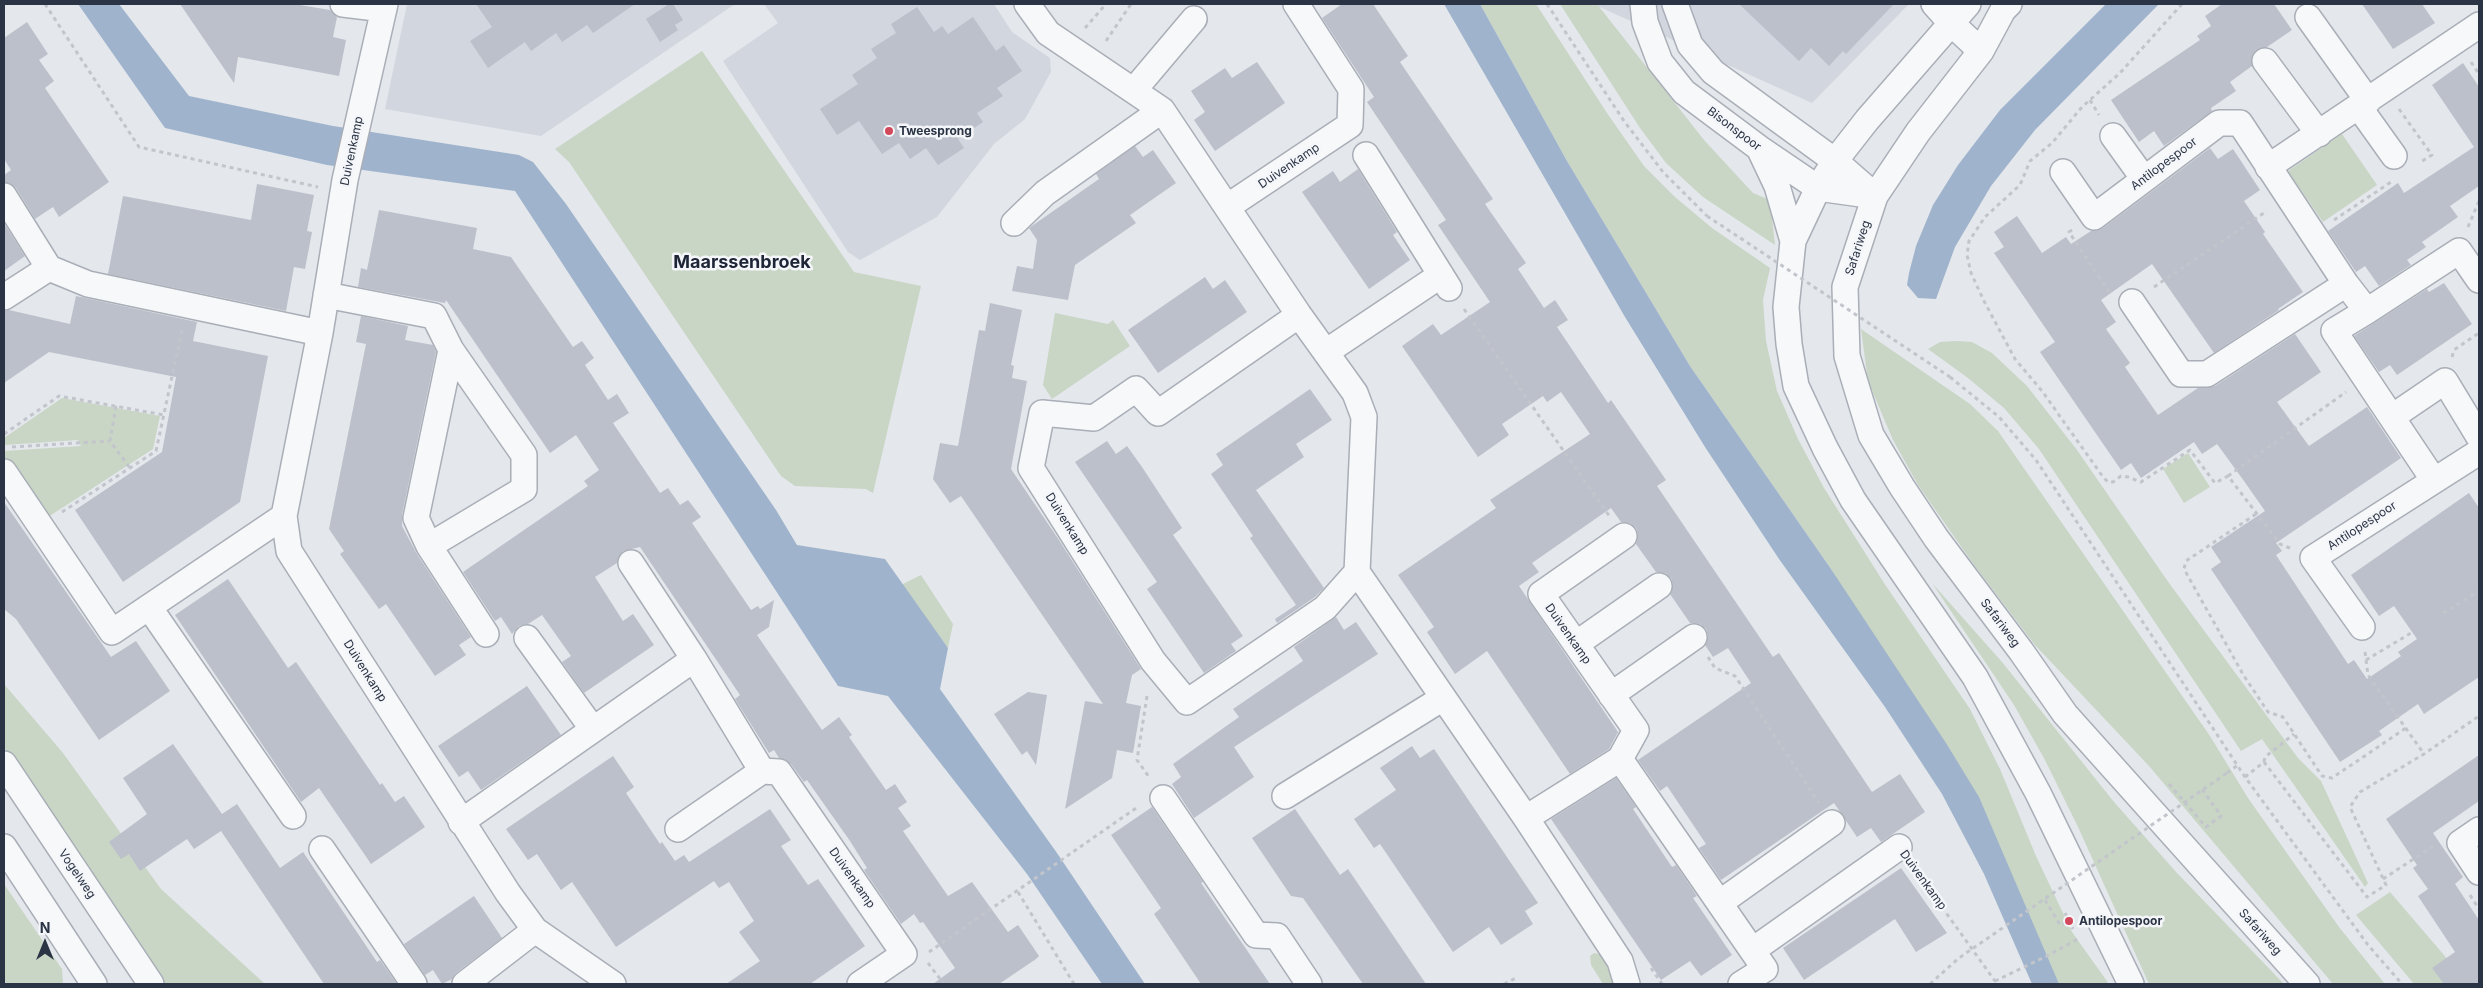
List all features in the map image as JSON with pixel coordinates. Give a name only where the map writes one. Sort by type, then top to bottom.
[{"type":"street","name":"Duivenkamp","points":[[343,4],[384,6],[344,186],[320,333],[284,516],[289,551],[508,894],[535,930],[613,984]]},
{"type":"street","points":[[1027,4],[1048,33],[1162,110],[1299,315],[1355,392],[1364,417],[1357,572],[1526,818],[1620,961],[1627,984]]},
{"type":"street","name":"Duivenkamp","points":[[1227,207],[1350,125],[1350,89],[1296,4]]},
{"type":"street","name":"Bisonspoor","points":[[1643,4],[1645,22],[1660,62],[1684,92],[1759,148],[1818,188],[1876,196]]},
{"type":"street","points":[[1675,4],[1690,45],[1713,72],[1835,161],[1876,196]]},
{"type":"street","points":[[1934,4],[1951,24],[1981,51]]},
{"type":"street","points":[[1968,4],[1867,120],[1835,161],[1818,188],[1794,241],[1786,307],[1789,344],[1796,386],[1825,448],[1853,500],[1975,677],[2038,794],[2131,984]]},
{"type":"street","name":"Safariweg","points":[[2009,4],[2003,10],[1981,51],[1918,132],[1876,196],[1845,287],[1847,356],[1871,435],[1902,487],[1936,538],[2021,651],[2065,714],[2307,984]]},
{"type":"street","points":[[2308,17],[2394,156]]},
{"type":"street","points":[[1134,90],[1194,19]]},
{"type":"street","points":[[2268,167],[2479,25]]},
{"type":"street","points":[[2265,61],[2319,134]]},
{"type":"street","points":[[1014,224],[1046,193],[1162,110]]},
{"type":"street","name":"Antilopespoor","points":[[2094,217],[2219,123],[2240,123],[2346,284],[2366,311]]},
{"type":"street","points":[[2113,136],[2144,179]]},
{"type":"street","points":[[1759,148],[1776,186],[1794,241]]},
{"type":"street","points":[[1326,352],[1445,282],[1366,155]]},
{"type":"street","points":[[2063,172],[2094,217]]},
{"type":"street","points":[[4,196],[49,268],[88,284],[320,333]]},
{"type":"street","points":[[2334,331],[2459,251],[2479,280]]},
{"type":"street","points":[[4,297],[49,268]]},
{"type":"street","points":[[2132,302],[2181,374],[2207,374],[2346,284]]},
{"type":"street","points":[[326,295],[434,316],[451,350],[524,454],[524,489],[430,546]]},
{"type":"street","points":[[2313,306],[2334,331],[2433,479]]},
{"type":"street","name":"Duivenkamp","points":[[1299,315],[1158,413],[1136,389],[1094,418],[1042,414],[1031,468],[1153,661],[1187,702],[1325,608],[1357,572]]},
{"type":"street","points":[[451,350],[416,518],[430,546],[486,634]]},
{"type":"street","points":[[2392,417],[2445,381],[2479,437]]},
{"type":"street","name":"Antilopespoor","points":[[2362,628],[2313,558],[2433,479],[2479,452]]},
{"type":"street","points":[[4,472],[112,632],[284,516]]},
{"type":"street","name":"Duivenkamp","points":[[1526,818],[1620,758],[1636,730],[1541,594],[1624,536]]},
{"type":"street","points":[[631,563],[694,659],[762,771],[678,829]]},
{"type":"street","points":[[1576,644],[1659,586]]},
{"type":"street","points":[[149,607],[293,816]]},
{"type":"street","points":[[1611,695],[1694,637]]},
{"type":"street","points":[[527,638],[592,728]]},
{"type":"street","points":[[461,822],[592,728],[694,659]]},
{"type":"street","points":[[1285,796],[1443,698]]},
{"type":"street","points":[[1620,758],[1754,950],[1765,969],[1741,984]]},
{"type":"street","name":"Vogelweg","points":[[4,764],[151,984]]},
{"type":"street","name":"Duivenkamp","points":[[762,771],[779,772],[904,954],[860,984]]},
{"type":"street","points":[[1161,795],[1256,935],[1277,936],[1309,984]]},
{"type":"street","points":[[1721,902],[1832,823]]},
{"type":"street","points":[[2479,830],[2460,843],[2479,872]]},
{"type":"street","points":[[4,847],[90,981]]},
{"type":"street","name":"Duivenkamp","points":[[1754,950],[1899,847]]},
{"type":"street","points":[[322,849],[414,984]]},
{"type":"street","points":[[465,984],[535,930]]},
{"type":"path","points":[[45,4],[139,147],[344,186]]},
{"type":"path","points":[[1092,63],[1131,4]]},
{"type":"path","points":[[1547,4],[1624,121],[1663,172],[1707,216],[1950,377],[1999,417],[2036,460],[2245,777],[2368,945],[2402,984]]},
{"type":"path","points":[[2182,4],[2120,73],[2082,107],[2052,143],[2030,161],[2020,185],[1985,217],[1969,241],[1967,255],[1971,273],[1984,301],[2015,359],[2042,391],[2108,482],[2113,482],[2121,476],[2141,482],[2190,450],[2215,483],[2228,476],[2365,378]]},
{"type":"path","points":[[2094,217],[2069,232],[2121,310],[2288,196]]},
{"type":"path","points":[[41,526],[156,452],[187,305]]},
{"type":"path","points":[[2445,381],[2454,350],[2479,333]]},
{"type":"path","points":[[4,434],[59,396],[164,415]]},
{"type":"path","points":[[116,406],[110,440],[130,468]]},
{"type":"path","points":[[4,448],[110,440]]},
{"type":"path","points":[[2228,476],[2280,544],[2313,558]]},
{"type":"path","points":[[2256,514],[2186,561],[2184,569],[2248,684],[2268,712],[2283,717],[2322,776],[2332,778],[2406,728]]},
{"type":"path","points":[[2443,613],[2479,591]]},
{"type":"path","points":[[2362,628],[2368,675],[2424,754]]},
{"type":"path","points":[[2366,660],[2411,633]]},
{"type":"path","points":[[944,984],[924,956],[1024,886],[1161,795],[1137,760],[1153,661]]},
{"type":"path","points":[[2264,762],[2367,897],[2386,885],[2350,807],[2360,792],[2424,754],[2479,716]]},
{"type":"path","points":[[2245,777],[2264,762],[2265,757],[2294,734]]},
{"type":"path","points":[[1930,984],[1959,958],[2238,765]]},
{"type":"path","points":[[2169,784],[2206,827],[2221,816],[2202,789]]},
{"type":"path","name":"Duivenkamp","points":[[1899,847],[1995,981]]},
{"type":"path","points":[[2383,880],[2397,870]]},
{"type":"path","points":[[2053,887],[2057,896]]},
{"type":"path","points":[[1018,892],[1074,984]]},
{"type":"path","points":[[2045,900],[2060,925],[2069,921]]},
{"type":"path","points":[[1991,984],[2078,939],[2061,904]]},
{"type":"path","points":[[1504,984],[1516,978]]},
{"type":"shaded area","points":[[407,4],[735,4],[541,136],[385,109]]},
{"type":"shaded area","name":"Tweesprong","points":[[764,4],[994,4],[1012,32],[1050,58],[1051,72],[1025,119],[994,144],[937,217],[860,260],[848,252],[723,61],[778,23]]},
{"type":"shaded area","points":[[1593,4],[1909,4],[1812,103]]},
{"type":"green space","points":[[1480,4],[1536,4],[1644,166],[1675,197],[1712,228],[1770,268],[1763,300],[1766,341],[1777,391],[1798,439],[1824,488],[1886,586],[1970,709],[2000,769],[2036,856],[2072,932],[2109,984],[2059,984],[1831,569],[1690,366],[1567,161]]},
{"type":"green space","points":[[1560,4],[1597,4],[1704,140],[1753,193],[1770,200],[1775,245],[1703,197],[1666,163],[1640,128]]},
{"type":"green space","points":[[702,51],[854,272],[921,286],[873,493],[866,489],[795,486],[781,476],[569,162],[555,149]]},
{"type":"green space","points":[[2342,134],[2377,185],[2323,222],[2288,171]]},
{"type":"green space","points":[[1055,313],[1108,324],[1113,320],[1130,346],[1052,399],[1043,385]]},
{"type":"green space","points":[[1861,329],[1970,404],[1998,431],[2210,736],[2248,798],[2339,927],[2385,984],[2333,984],[2149,766],[2035,645],[1974,565],[1918,485],[1893,440],[1868,381]]},
{"type":"green space","points":[[1940,342],[1972,342],[1992,353],[2027,386],[2077,450],[2169,583],[2298,758],[2321,781],[2368,883],[2365,887],[2262,739],[2241,751],[2039,449],[2004,408],[1968,378],[1928,349]]},
{"type":"green space","points":[[62,398],[160,416],[153,449],[45,519],[4,459],[4,451],[81,446],[78,440],[4,445],[4,438]]},
{"type":"green space","points":[[2188,453],[2210,487],[2184,503],[2163,469]]},
{"type":"green space","points":[[921,575],[953,624],[948,648],[901,585]]},
{"type":"green space","points":[[1932,583],[2002,662],[2114,802],[2177,873],[2284,984],[2149,984],[2078,827],[2045,760],[2014,705]]},
{"type":"green space","points":[[4,684],[63,753],[161,889],[265,984],[166,984],[4,747]]},
{"type":"green space","points":[[4,884],[62,969],[63,984],[4,984]]},
{"type":"green space","points":[[2390,892],[2444,955],[2466,984],[2414,984],[2356,915]]},
{"type":"green space","points":[[1594,953],[1599,954],[1607,963],[1616,984],[1603,984],[1591,965],[1590,956]]},
{"type":"water","points":[[78,4],[119,4],[189,96],[333,126],[519,155],[533,162],[566,204],[776,510],[797,545],[885,559],[948,648],[940,689],[1057,853],[1145,984],[1102,984],[1027,874],[888,696],[838,686],[515,191],[327,165],[165,128]]},
{"type":"water","points":[[1444,4],[1480,4],[1567,161],[1690,366],[1831,569],[1946,743],[1979,797],[2059,984],[2032,984],[1984,874],[1942,794],[1885,707],[1779,559],[1705,447],[1625,317]]},
{"type":"water","points":[[2106,4],[2159,4],[2035,130],[1991,186],[1955,247],[1936,299],[1918,298],[1907,285],[1916,246],[1933,205],[1958,165],[2000,110]]},
{"type":"building","points":[[180,4],[294,4],[330,10],[337,17],[333,37],[346,40],[339,76],[238,57],[234,83]]},
{"type":"building","points":[[476,4],[635,4],[593,33],[587,25],[562,42],[556,33],[531,51],[525,42],[488,68],[470,41],[492,27]]},
{"type":"building","points":[[669,4],[673,4],[683,20],[675,25],[678,30],[660,42],[646,19]]},
{"type":"building","points":[[1342,4],[1373,4],[1408,56],[1400,62],[1493,199],[1485,204],[1526,263],[1518,269],[1544,308],[1555,300],[1568,320],[1557,327],[1608,403],[1611,400],[1666,480],[1657,486],[1773,657],[1779,653],[1872,792],[1900,774],[1925,812],[1881,842],[1871,828],[1857,837],[1834,803],[1721,880],[1699,848],[1706,844],[1667,786],[1660,791],[1638,760],[1751,683],[1728,648],[1713,657],[1705,645],[1708,636],[1706,629],[1700,624],[1690,623],[1670,594],[1673,585],[1671,578],[1665,573],[1656,572],[1636,544],[1638,535],[1636,528],[1630,523],[1621,522],[1611,508],[1532,563],[1539,572],[1519,586],[1618,732],[1609,749],[1570,774],[1487,651],[1455,674],[1427,632],[1434,627],[1398,575],[1496,508],[1490,500],[1590,434],[1561,392],[1547,402],[1543,396],[1502,424],[1509,435],[1478,457],[1402,346],[1433,324],[1441,335],[1490,302],[1438,225],[1446,220],[1367,102],[1374,97],[1322,18]]},
{"type":"building","points":[[1739,4],[1894,4],[1846,54],[1843,51],[1829,66],[1811,48],[1799,61]]},
{"type":"building","points":[[2222,4],[2274,4],[2292,30],[2267,47],[2256,50],[2252,56],[2252,66],[2230,82],[2236,91],[2211,108],[2212,111],[2164,146],[2154,131],[2139,142],[2111,100],[2200,40],[2197,36],[2211,26],[2205,16]]},
{"type":"building","points":[[2362,4],[2422,4],[2435,23],[2393,49]]},
{"type":"building","points":[[917,7],[934,32],[942,26],[948,34],[973,17],[996,51],[1004,45],[1022,71],[997,88],[1003,96],[977,113],[983,122],[958,139],[964,148],[938,165],[926,148],[910,159],[899,143],[882,154],[859,121],[837,135],[820,109],[858,84],[852,75],[877,58],[871,49],[896,33],[891,24]]},
{"type":"building","points":[[27,22],[48,54],[39,60],[54,81],[45,88],[109,182],[59,217],[53,207],[35,219],[16,188],[4,182],[4,175],[11,170],[4,159],[4,38]]},
{"type":"building","points":[[1257,62],[1285,103],[1215,151],[1194,120],[1205,112],[1191,91],[1225,68],[1232,78]]},
{"type":"building","points":[[2463,63],[2479,87],[2479,186],[2450,206],[2458,217],[2422,242],[2426,247],[2407,260],[2411,265],[2379,286],[2365,266],[2356,272],[2328,231],[2398,183],[2404,193],[2474,147],[2432,85]]},
{"type":"building","points":[[1135,146],[1143,157],[1153,150],[1176,183],[1130,215],[1136,223],[1075,265],[1068,300],[1012,291],[1017,266],[1033,269],[1037,240],[1029,228],[1099,179],[1096,174]]},
{"type":"building","points":[[2210,148],[2218,159],[2233,149],[2260,190],[2244,201],[2265,232],[2263,234],[2303,292],[2214,353],[2152,264],[2101,300],[2116,322],[2106,329],[2130,363],[2125,367],[2158,415],[2198,388],[2215,386],[2295,334],[2321,372],[2277,402],[2309,446],[2367,407],[2401,458],[2276,543],[2282,551],[2276,555],[2348,664],[2354,660],[2367,679],[2401,656],[2398,652],[2417,639],[2394,606],[2379,616],[2351,575],[2469,493],[2479,508],[2479,677],[2424,714],[2418,704],[2379,731],[2382,735],[2340,762],[2211,569],[2221,562],[2211,547],[2265,511],[2217,444],[2202,454],[2194,442],[2141,478],[2131,463],[2121,470],[2040,352],[2055,342],[1994,253],[2004,247],[1994,232],[2017,216],[2042,253],[2066,237],[2071,244],[2091,231],[2103,228]]},
{"type":"building","points":[[1358,169],[1397,232],[1393,235],[1410,260],[1369,289],[1302,192],[1333,171],[1340,182]]},
{"type":"building","points":[[257,184],[314,195],[307,231],[312,232],[305,269],[294,267],[286,311],[108,274],[123,196],[251,220]]},
{"type":"building","points":[[379,210],[477,228],[473,249],[511,257],[573,347],[582,341],[594,358],[585,365],[608,400],[617,394],[629,413],[613,423],[660,493],[668,488],[680,505],[688,500],[701,517],[692,523],[751,610],[758,606],[760,609],[774,600],[769,627],[757,635],[822,730],[839,717],[852,735],[849,737],[886,790],[895,784],[907,802],[898,808],[911,826],[903,831],[948,896],[972,882],[1008,932],[1018,925],[1039,956],[1036,959],[999,984],[933,984],[955,968],[923,922],[920,923],[914,914],[901,924],[864,870],[867,868],[850,841],[807,780],[804,782],[791,764],[779,758],[774,750],[769,753],[735,699],[740,695],[640,547],[623,551],[617,563],[595,577],[623,621],[633,614],[654,645],[584,693],[562,662],[571,656],[542,615],[528,624],[519,626],[512,634],[501,617],[495,621],[463,572],[588,486],[584,481],[599,470],[576,435],[550,453],[446,300],[445,303],[358,287],[361,268],[367,270]]},
{"type":"building","points":[[4,223],[25,256],[4,271]]},
{"type":"building","points":[[1205,277],[1213,289],[1225,280],[1247,312],[1158,373],[1128,330]]},
{"type":"building","points":[[2444,283],[2472,324],[2397,375],[2390,365],[2379,372],[2354,336],[2427,289],[2429,292]]},
{"type":"building","points":[[76,296],[197,322],[193,341],[268,356],[240,502],[123,582],[75,510],[162,452],[176,377],[49,352],[4,383],[4,311],[9,310],[70,324]]},
{"type":"building","points":[[990,303],[1022,310],[1011,365],[1014,366],[1012,378],[1027,381],[1011,469],[1059,540],[1141,669],[1132,675],[1126,703],[1141,706],[1133,753],[1117,750],[1112,778],[1065,809],[1085,701],[1103,704],[961,496],[950,503],[933,479],[940,443],[958,446],[979,330],[985,331]]},
{"type":"building","points":[[361,316],[408,326],[405,340],[433,345],[436,352],[402,515],[402,526],[417,554],[471,637],[459,645],[466,655],[435,676],[386,604],[379,609],[340,554],[344,551],[329,529],[366,344],[356,342]]},
{"type":"building","points":[[1310,389],[1332,420],[1296,444],[1304,457],[1256,490],[1324,588],[1315,597],[1277,623],[1275,619],[1296,605],[1250,538],[1253,536],[1211,474],[1223,465],[1216,454]]},
{"type":"building","points":[[1107,441],[1116,454],[1127,446],[1142,467],[1182,528],[1173,535],[1243,636],[1231,644],[1236,651],[1204,673],[1147,589],[1157,582],[1075,462]]},
{"type":"building","points":[[4,502],[111,657],[136,641],[170,691],[99,740],[16,619],[4,609]]},
{"type":"building","points":[[228,579],[288,668],[296,662],[380,785],[382,783],[395,802],[404,796],[425,827],[371,864],[319,788],[301,802],[175,615]]},
{"type":"building","points":[[1336,617],[1344,630],[1356,622],[1378,654],[1234,747],[1254,777],[1194,818],[1172,784],[1181,777],[1173,764],[1239,717],[1233,709],[1303,661],[1294,647]]},
{"type":"building","points":[[527,686],[561,735],[481,790],[468,771],[459,777],[438,746]]},
{"type":"building","points":[[1028,692],[1047,695],[1036,765],[1027,751],[1022,755],[994,714]]},
{"type":"building","points":[[173,744],[222,814],[237,804],[280,868],[303,852],[377,962],[380,960],[397,984],[324,984],[221,831],[194,849],[187,839],[140,871],[129,854],[121,859],[109,842],[147,814],[123,778]]},
{"type":"building","points":[[1412,746],[1420,758],[1434,749],[1538,903],[1525,911],[1533,924],[1501,945],[1489,927],[1453,952],[1380,844],[1374,848],[1354,819],[1396,790],[1380,768]]},
{"type":"building","points":[[2479,755],[2479,801],[2433,833],[2463,877],[2455,884],[2479,920],[2479,984],[2444,984],[2432,968],[2455,952],[2418,896],[2428,889],[2413,868],[2417,865],[2386,819]]},
{"type":"building","points":[[613,756],[634,787],[626,793],[660,844],[662,842],[675,861],[684,855],[689,862],[770,809],[791,840],[781,846],[808,885],[818,879],[865,946],[810,984],[726,984],[760,961],[739,932],[754,921],[729,882],[719,888],[714,881],[616,947],[572,882],[561,890],[537,854],[528,860],[506,829]]},
{"type":"building","points":[[1616,778],[1636,807],[1633,809],[1672,867],[1676,865],[1697,896],[1693,898],[1732,955],[1701,976],[1690,961],[1661,980],[1551,819]]},
{"type":"building","points":[[1152,807],[1270,984],[1201,984],[1154,914],[1161,908],[1111,835]]},
{"type":"building","points":[[1295,809],[1340,875],[1348,869],[1426,984],[1363,984],[1303,898],[1291,896],[1252,838]]},
{"type":"building","points":[[1901,868],[1947,933],[1916,952],[1895,919],[1804,980],[1783,948]]},
{"type":"building","points":[[474,896],[502,938],[456,973],[452,979],[442,984],[433,970],[425,975],[404,944]]},
{"type":"place","name":"Tweesprong","points":[[889,131]]},
{"type":"place","name":"Antilopespoor","points":[[2069,921]]},
{"type":"district","name":"Maarssenbroek","points":[[742,263]]}]
